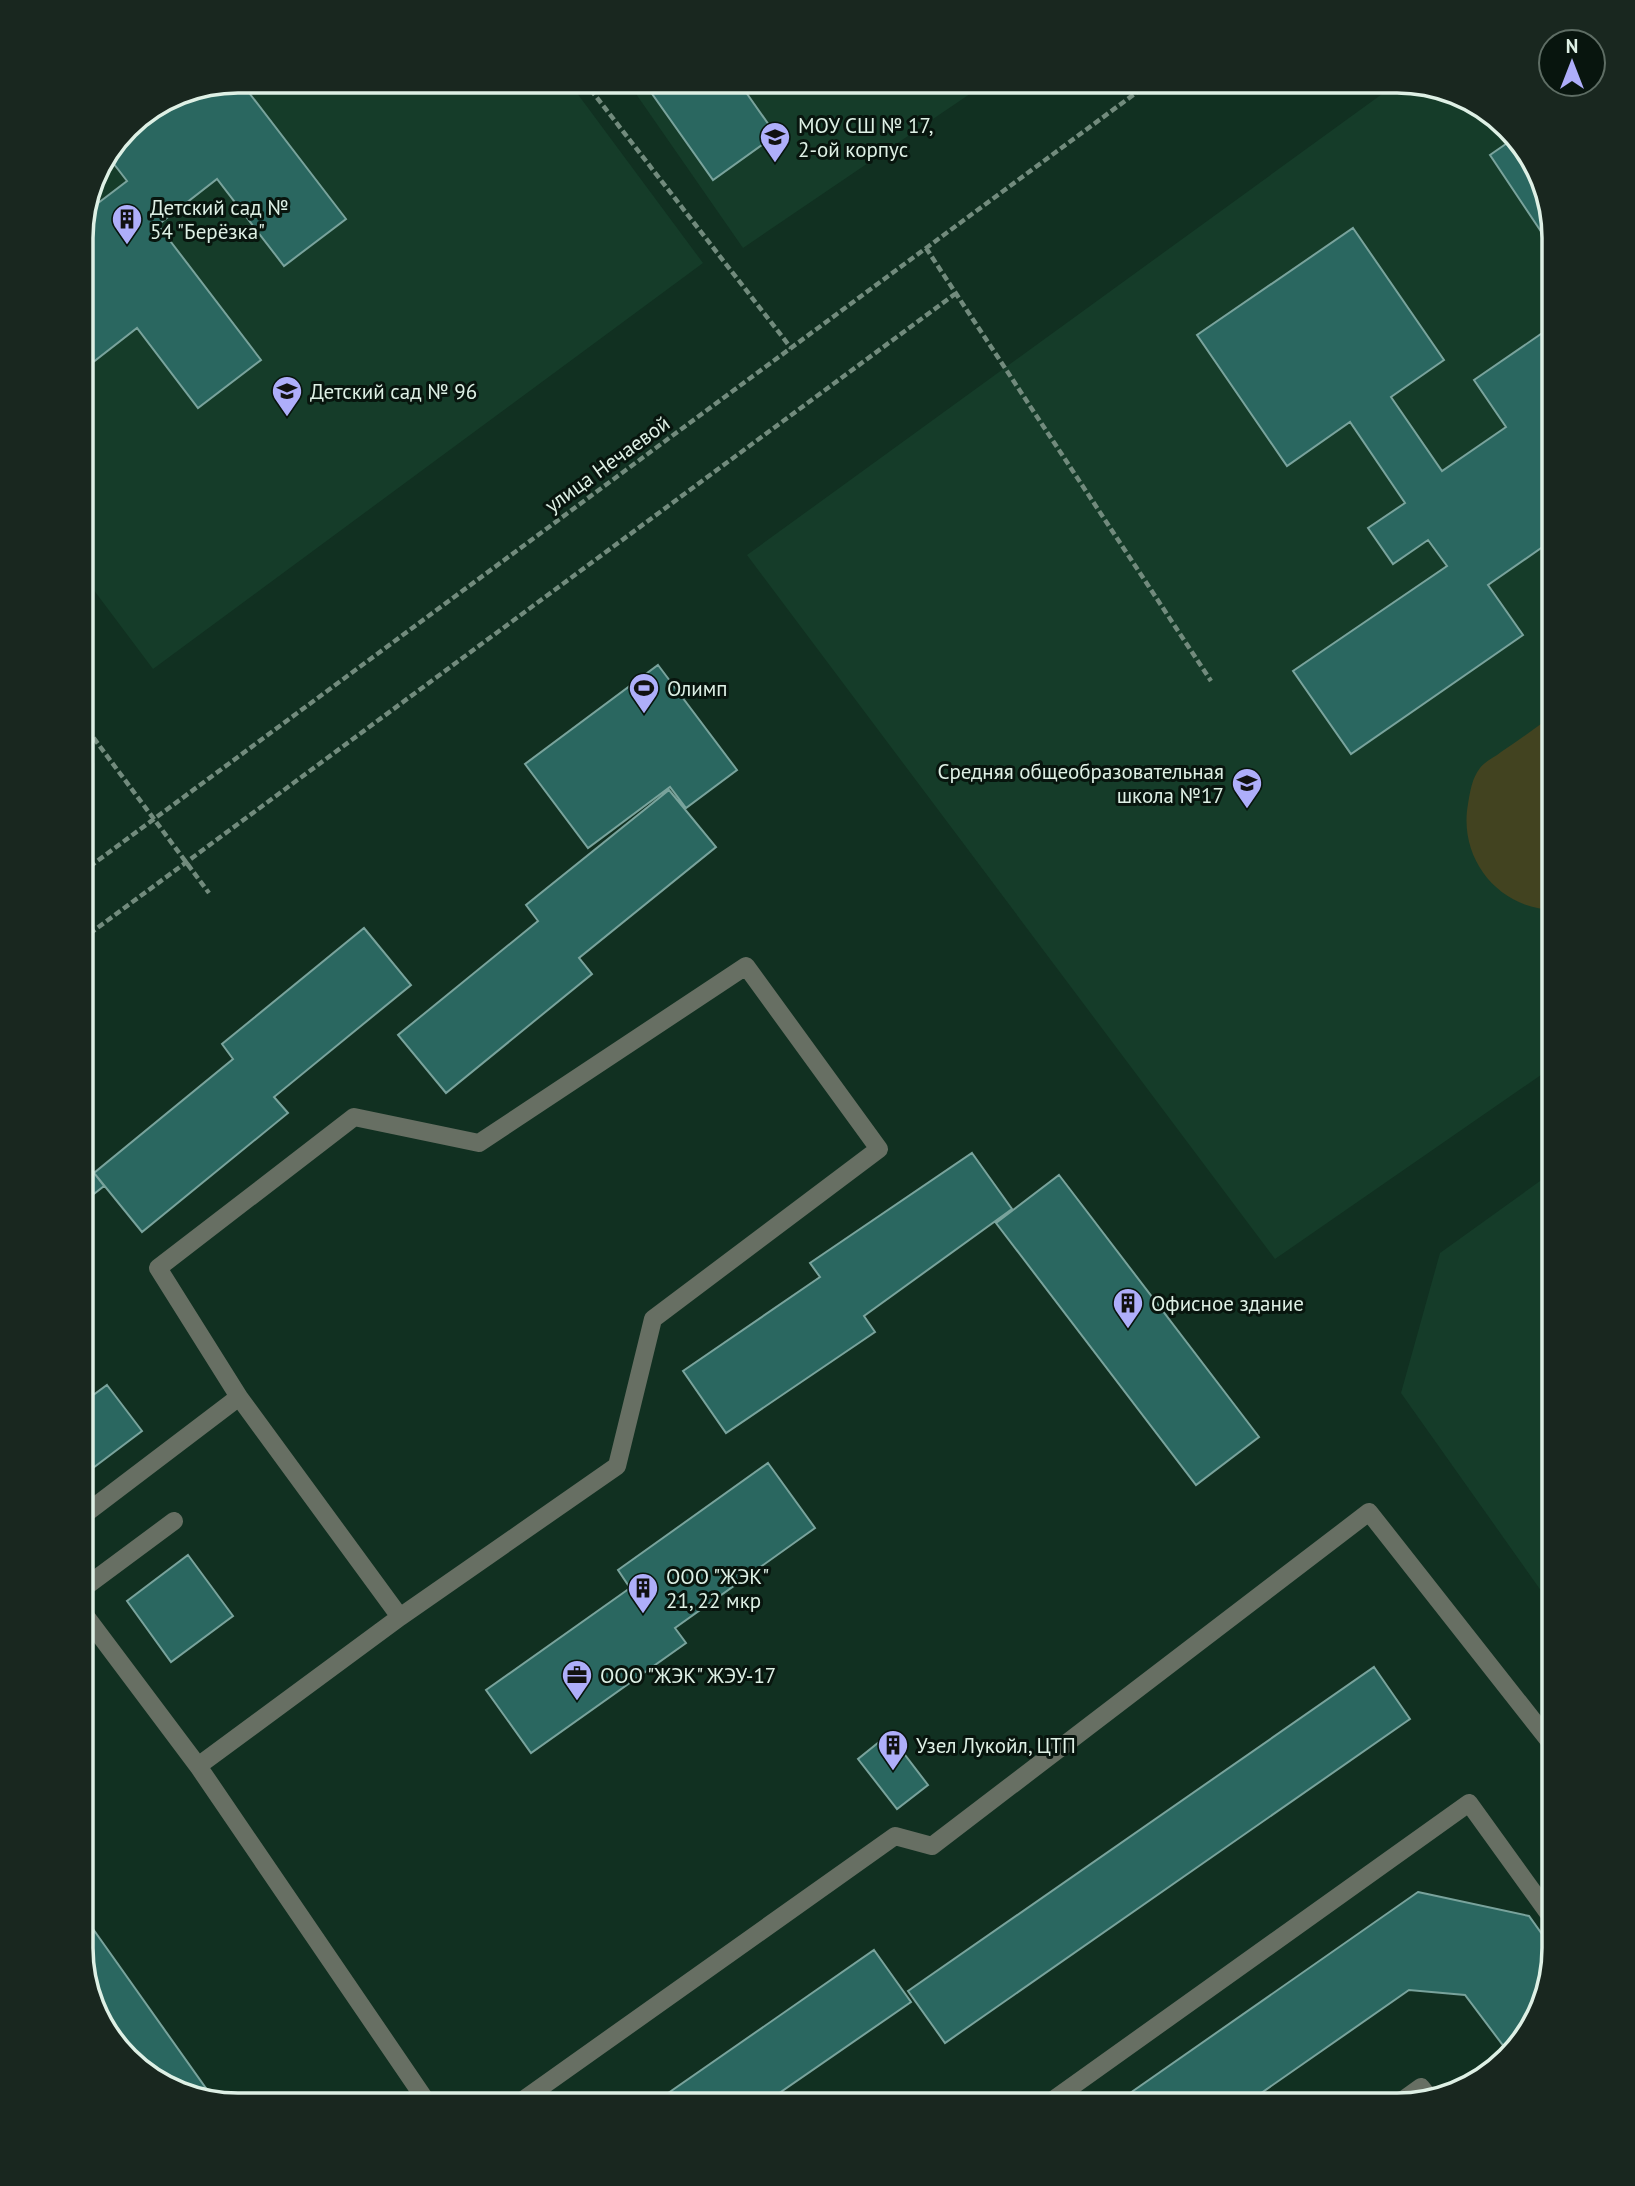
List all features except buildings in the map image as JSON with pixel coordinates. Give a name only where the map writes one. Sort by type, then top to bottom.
[{"type":"lane","points":[[198,1766],[400,1617],[617,1466],[653,1318],[879,1149],[746,967],[479,1143],[354,1117],[158,1268],[239,1397],[400,1617]]},
{"type":"lane","points":[[93,1508],[239,1397]]},
{"type":"lane","points":[[533,2093],[895,1836],[932,1846],[1369,1512],[1542,1731]]},
{"type":"lane","points":[[93,1580],[174,1521]]},
{"type":"lane","points":[[93,1627],[198,1766],[421,2093]]},
{"type":"lane","points":[[1063,2093],[1469,1803],[1542,1903]]},
{"type":"path","points":[[593,93],[791,348]]},
{"type":"path","name":"улица Нечаевой","points":[[93,864],[1136,93]]},
{"type":"path","points":[[926,248],[1211,681]]},
{"type":"path","points":[[93,931],[956,294]]},
{"type":"path","points":[[93,737],[209,893]]},
{"type":"shaded area","name":"Детский сад № 96","points":[[228,93],[577,93],[703,263],[153,669],[93,589],[93,228],[104,182],[123,149],[135,135],[165,112],[191,100]]},
{"type":"shaded area","name":"МОУ СШ № 17, 2-ой корпус","points":[[635,93],[971,93],[743,248]]},
{"type":"shaded area","name":"Средняя общеобразовательная школа №17","points":[[1383,93],[1407,93],[1435,98],[1478,117],[1506,142],[1518,157],[1531,182],[1541,219],[1542,1074],[1275,1259],[747,555]]},
{"type":"shaded area","points":[[1542,723],[1542,908],[1516,901],[1500,891],[1476,861],[1469,844],[1468,804],[1475,776],[1487,762]]},
{"type":"shaded area","points":[[1542,1180],[1542,1592],[1401,1393],[1440,1253]]},
{"type":"place","name":"МОУ СШ № 17, 2-ой корпус","points":[[775,164]]},
{"type":"place","name":"Детский сад № 54 \"Берёзка\"","points":[[127,246]]},
{"type":"place","name":"Детский сад № 96","points":[[287,418]]},
{"type":"place","name":"Олимп","points":[[644,715]]},
{"type":"place","name":"Средняя общеобразовательная школа №17","points":[[1247,810]]},
{"type":"place","name":"Офисное здание","points":[[1128,1330]]},
{"type":"place","name":"ООО \"ЖЭК\" 21, 22 мкр","points":[[643,1615]]},
{"type":"place","name":"ООО \"ЖЭК\" ЖЭУ-17","points":[[577,1702]]},
{"type":"place","name":"Узел Лукойл, ЦТП","points":[[893,1772]]}]
